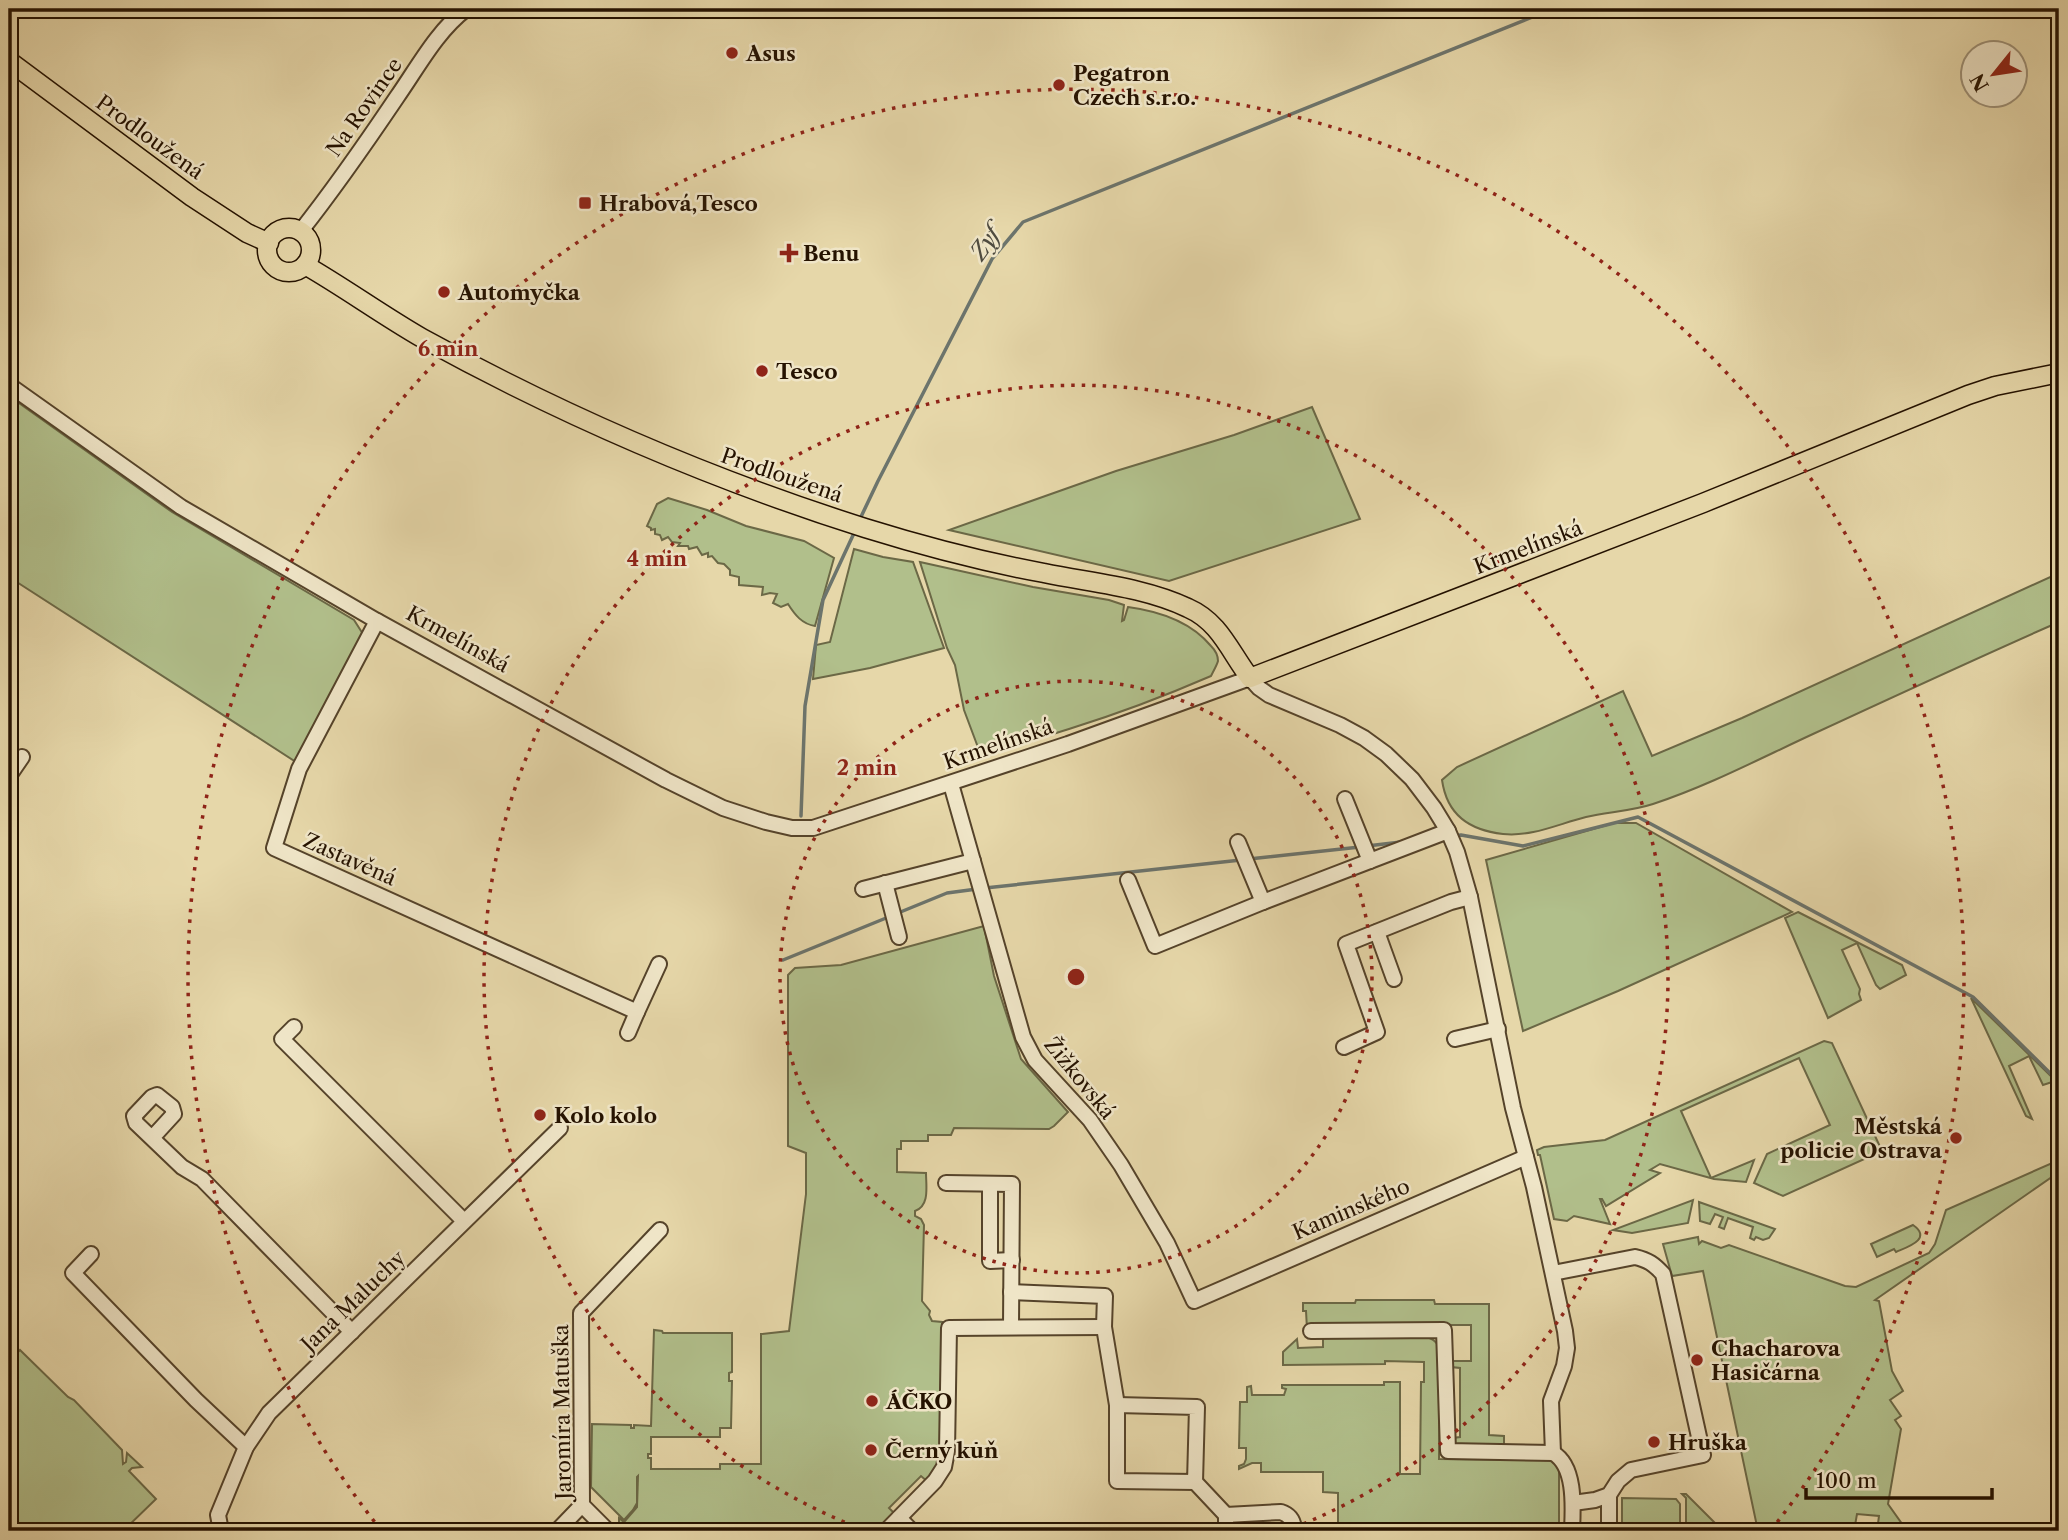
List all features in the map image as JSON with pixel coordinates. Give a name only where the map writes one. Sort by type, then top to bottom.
[{"type":"main road","name":"Prodloužená","points":[[9,61],[192,197],[247,233],[269,243]]},
{"type":"main road","points":[[288,229],[300,232],[306,237],[311,249],[310,257],[299,270],[290,272],[278,269],[270,260],[268,252],[273,236],[288,229]]},
{"type":"main road","name":"Prodloužená","points":[[305,265],[419,336],[554,406],[695,468],[839,520],[954,553],[1168,599],[1200,614],[1219,630],[1250,678]]},
{"type":"main road","name":"Krmelínská","points":[[1250,678],[1703,503],[1959,398],[1995,386],[2059,373]]},
{"type":"street","name":"Na Rovince","points":[[300,232],[428,52],[456,17],[466,9]]},
{"type":"street","name":"Krmelínská","points":[[9,385],[181,507],[377,621],[666,780],[723,808],[766,822],[792,828],[813,828],[1068,744],[1250,678]]},
{"type":"street","name":"Zastavěná","points":[[377,621],[299,769],[274,848],[637,1012]]},
{"type":"street","points":[[1250,678],[1269,695],[1340,725],[1386,754],[1418,786],[1448,831],[1463,869],[1513,1108],[1565,1331],[1567,1348],[1564,1366],[1551,1401],[1553,1453]]},
{"type":"street","points":[[9,776],[22,757]]},
{"type":"street","name":"Žižkovská","points":[[951,784],[1023,1038],[1035,1060],[1090,1120],[1121,1165],[1167,1243],[1194,1301]]},
{"type":"street","points":[[1345,799],[1370,861]]},
{"type":"street","points":[[1128,880],[1154,946],[1448,831]]},
{"type":"street","points":[[1238,842],[1264,902]]},
{"type":"street","points":[[863,889],[973,861]]},
{"type":"street","points":[[885,883],[899,937]]},
{"type":"street","points":[[1377,1032],[1346,944],[1470,897]]},
{"type":"street","points":[[1377,932],[1394,979]]},
{"type":"street","points":[[628,1033],[659,964]]},
{"type":"street","points":[[294,1027],[282,1039],[464,1222]]},
{"type":"street","points":[[1344,1047],[1392,1028]]},
{"type":"street","points":[[1455,1038],[1498,1028]]},
{"type":"street","name":"Jana Maluchy","points":[[221,1531],[218,1515],[246,1447],[269,1413],[560,1128]]},
{"type":"street","points":[[152,1138],[182,1167],[202,1179],[352,1332]]},
{"type":"street","name":"Kaminského","points":[[1194,1301],[1526,1157]]},
{"type":"street","points":[[946,1183],[1012,1184],[1011,1327]]},
{"type":"street","points":[[990,1185],[990,1261],[1012,1260]]},
{"type":"street","name":"Jaromíra Matuška","points":[[606,1531],[582,1506],[581,1313],[660,1230]]},
{"type":"street","points":[[91,1254],[72,1273],[196,1400],[246,1447]]},
{"type":"street","points":[[1553,1273],[1635,1257],[1655,1265],[1663,1274],[1703,1455],[1631,1471],[1618,1481],[1609,1494],[1595,1500],[1573,1503]]},
{"type":"street","points":[[1012,1292],[1105,1296],[1104,1326],[1117,1405],[1117,1481],[1195,1482]]},
{"type":"street","points":[[886,1531],[935,1481],[944,1467],[947,1451],[949,1328],[1104,1326]]},
{"type":"street","points":[[1311,1331],[1444,1330],[1448,1451],[1553,1453],[1561,1458],[1566,1466],[1573,1503],[1572,1531]]},
{"type":"street","points":[[1117,1405],[1197,1407],[1195,1482],[1226,1515],[1226,1531]]},
{"type":"street","points":[[1609,1494],[1609,1531]]},
{"type":"street","points":[[557,1531],[582,1506]]},
{"type":"street","points":[[1226,1515],[1281,1512],[1288,1514],[1294,1531]]},
{"type":"street","points":[[899,1518],[912,1531]]},
{"type":"green space","points":[[9,396],[172,512],[354,620],[363,634],[296,762],[9,577]]},
{"type":"green space","points":[[1312,407],[1360,519],[1169,581],[949,530],[1116,471],[1234,435]]},
{"type":"green space","points":[[668,498],[746,526],[804,541],[834,558],[815,626],[799,618],[788,604],[781,607],[773,603],[777,594],[762,595],[763,587],[739,585],[739,577],[730,575],[730,570],[724,564],[718,563],[712,556],[708,557],[708,553],[702,555],[697,547],[689,549],[688,546],[678,546],[680,543],[672,542],[668,537],[662,540],[660,535],[655,534],[655,529],[651,530],[647,526],[657,504]]},
{"type":"green space","points":[[854,549],[913,562],[944,648],[870,668],[813,679],[816,645],[830,642]]},
{"type":"green space","points":[[920,562],[1033,587],[1109,600],[1124,605],[1122,621],[1128,607],[1151,611],[1194,630],[1215,651],[1217,663],[1211,676],[1176,691],[982,758],[964,710],[955,665],[947,648]]},
{"type":"green space","points":[[2059,573],[2059,622],[1674,797],[1535,832],[1514,834],[1480,829],[1462,819],[1449,803],[1442,780],[1457,767],[1623,691],[1652,756],[1742,718]]},
{"type":"green space","points":[[1614,823],[1636,823],[1792,912],[1523,1031],[1486,860]]},
{"type":"green space","points":[[1798,912],[1902,965],[1906,975],[1880,989],[1857,943],[1842,950],[1860,989],[1861,1000],[1828,1018],[1785,918]]},
{"type":"green space","points":[[984,926],[994,976],[1021,1059],[1068,1112],[1049,1129],[954,1128],[951,1135],[928,1135],[928,1141],[901,1141],[901,1149],[897,1149],[897,1172],[926,1173],[925,1200],[915,1211],[915,1216],[921,1219],[924,1225],[922,1301],[930,1311],[932,1321],[942,1322],[942,1445],[939,1465],[928,1482],[921,1476],[889,1508],[896,1515],[879,1531],[627,1531],[619,1523],[619,1518],[624,1522],[637,1507],[638,1476],[637,1503],[624,1520],[591,1487],[592,1424],[631,1425],[631,1428],[634,1428],[634,1425],[651,1426],[654,1330],[663,1333],[732,1333],[732,1372],[729,1373],[729,1381],[732,1381],[731,1428],[720,1428],[720,1437],[651,1437],[651,1454],[648,1454],[648,1458],[651,1458],[651,1469],[720,1469],[720,1464],[761,1464],[761,1334],[789,1331],[806,1194],[806,1153],[788,1146],[788,975],[795,968],[841,965]]},
{"type":"green space","points":[[1971,998],[2059,1084],[2059,1097],[2052,1082],[2043,1085],[2029,1056],[2009,1066],[2032,1119],[2026,1116]]},
{"type":"green space","points":[[1824,1041],[1832,1043],[1882,1151],[1783,1196],[1754,1183],[1767,1154],[1830,1125],[1799,1058],[1681,1111],[1711,1178],[1754,1160],[1746,1182],[1714,1179],[1660,1164],[1650,1170],[1660,1173],[1606,1206],[1600,1199],[1610,1224],[1574,1216],[1567,1221],[1554,1219],[1537,1150],[1605,1140]]},
{"type":"green space","points":[[2059,1160],[2059,1172],[1875,1300],[1879,1301],[1892,1371],[1903,1391],[1890,1400],[1901,1416],[1895,1420],[1901,1429],[1888,1504],[1905,1528],[1900,1531],[1877,1531],[1879,1516],[1857,1514],[1854,1531],[1758,1531],[1703,1271],[1672,1276],[1663,1244],[1698,1237],[1699,1244],[1702,1241],[1721,1248],[1729,1245],[1845,1286],[1856,1287],[1929,1253],[1935,1244],[1946,1210]]},
{"type":"green space","points":[[1693,1200],[1688,1223],[1632,1233],[1613,1230]]},
{"type":"green space","points":[[1699,1202],[1775,1229],[1769,1238],[1763,1240],[1756,1237],[1754,1240],[1750,1238],[1753,1227],[1728,1218],[1724,1229],[1719,1227],[1723,1217],[1715,1214],[1710,1224],[1700,1221]]},
{"type":"green space","points":[[1913,1225],[1920,1234],[1916,1242],[1896,1252],[1894,1249],[1877,1257],[1871,1244]]},
{"type":"green space","points":[[1356,1300],[1434,1300],[1435,1304],[1489,1304],[1489,1435],[1504,1436],[1504,1448],[1456,1445],[1452,1438],[1460,1437],[1460,1368],[1451,1367],[1451,1361],[1471,1361],[1471,1325],[1307,1329],[1303,1303],[1355,1303]]},
{"type":"green space","points":[[1323,1335],[1427,1337],[1435,1341],[1440,1354],[1439,1459],[1551,1460],[1559,1466],[1559,1531],[1338,1531],[1338,1493],[1323,1492],[1323,1472],[1261,1472],[1261,1463],[1252,1463],[1239,1469],[1246,1459],[1246,1448],[1239,1448],[1240,1402],[1247,1402],[1247,1387],[1251,1386],[1252,1395],[1284,1395],[1286,1389],[1282,1388],[1282,1385],[1384,1385],[1384,1382],[1400,1382],[1400,1474],[1420,1474],[1421,1382],[1424,1382],[1424,1362],[1283,1365],[1283,1352],[1297,1339],[1298,1348],[1323,1347]]},
{"type":"green space","points":[[20,1350],[74,1400],[122,1450],[123,1464],[126,1462],[127,1453],[142,1467],[129,1471],[156,1499],[123,1531],[9,1531],[9,1361]]},
{"type":"green space","points":[[1682,1494],[1686,1494],[1723,1531],[1686,1531],[1686,1498]]},
{"type":"green space","points":[[1622,1498],[1676,1499],[1680,1504],[1680,1531],[1622,1531]]},
{"type":"waterway","name":"Zyf","points":[[859,521],[992,259],[1023,222],[1547,9]]},
{"type":"waterway","name":"Zyf","points":[[801,816],[805,706],[823,600],[855,531]]},
{"type":"waterway","points":[[1454,836],[1523,846],[1638,817],[1973,997],[2059,1082]]},
{"type":"waterway","points":[[1367,846],[1401,842]]},
{"type":"waterway","points":[[1249,859],[1360,847]]},
{"type":"waterway","points":[[985,888],[1241,860]]},
{"type":"waterway","points":[[898,913],[947,893],[977,889]]},
{"type":"waterway","points":[[783,960],[891,916]]},
{"type":"place","name":"Asus","points":[[732,53]]},
{"type":"place","name":"Pegatron Czech s.r.o.","points":[[1059,85]]},
{"type":"place","name":"Hrabová,Tesco","points":[[585,203]]},
{"type":"place","name":"Benu","points":[[789,253]]},
{"type":"place","name":"Automyčka","points":[[444,292]]},
{"type":"place","name":"Tesco","points":[[762,371]]},
{"type":"place","name":"Kolo kolo","points":[[540,1115]]},
{"type":"place","name":"Městská policie Ostrava","points":[[1956,1138]]},
{"type":"place","name":"Chacharova Hasičárna","points":[[1697,1360]]},
{"type":"place","name":"ÁČKO","points":[[872,1401]]},
{"type":"place","name":"Hruška","points":[[1654,1442]]},
{"type":"place","name":"Černý kůň","points":[[871,1450]]}]
